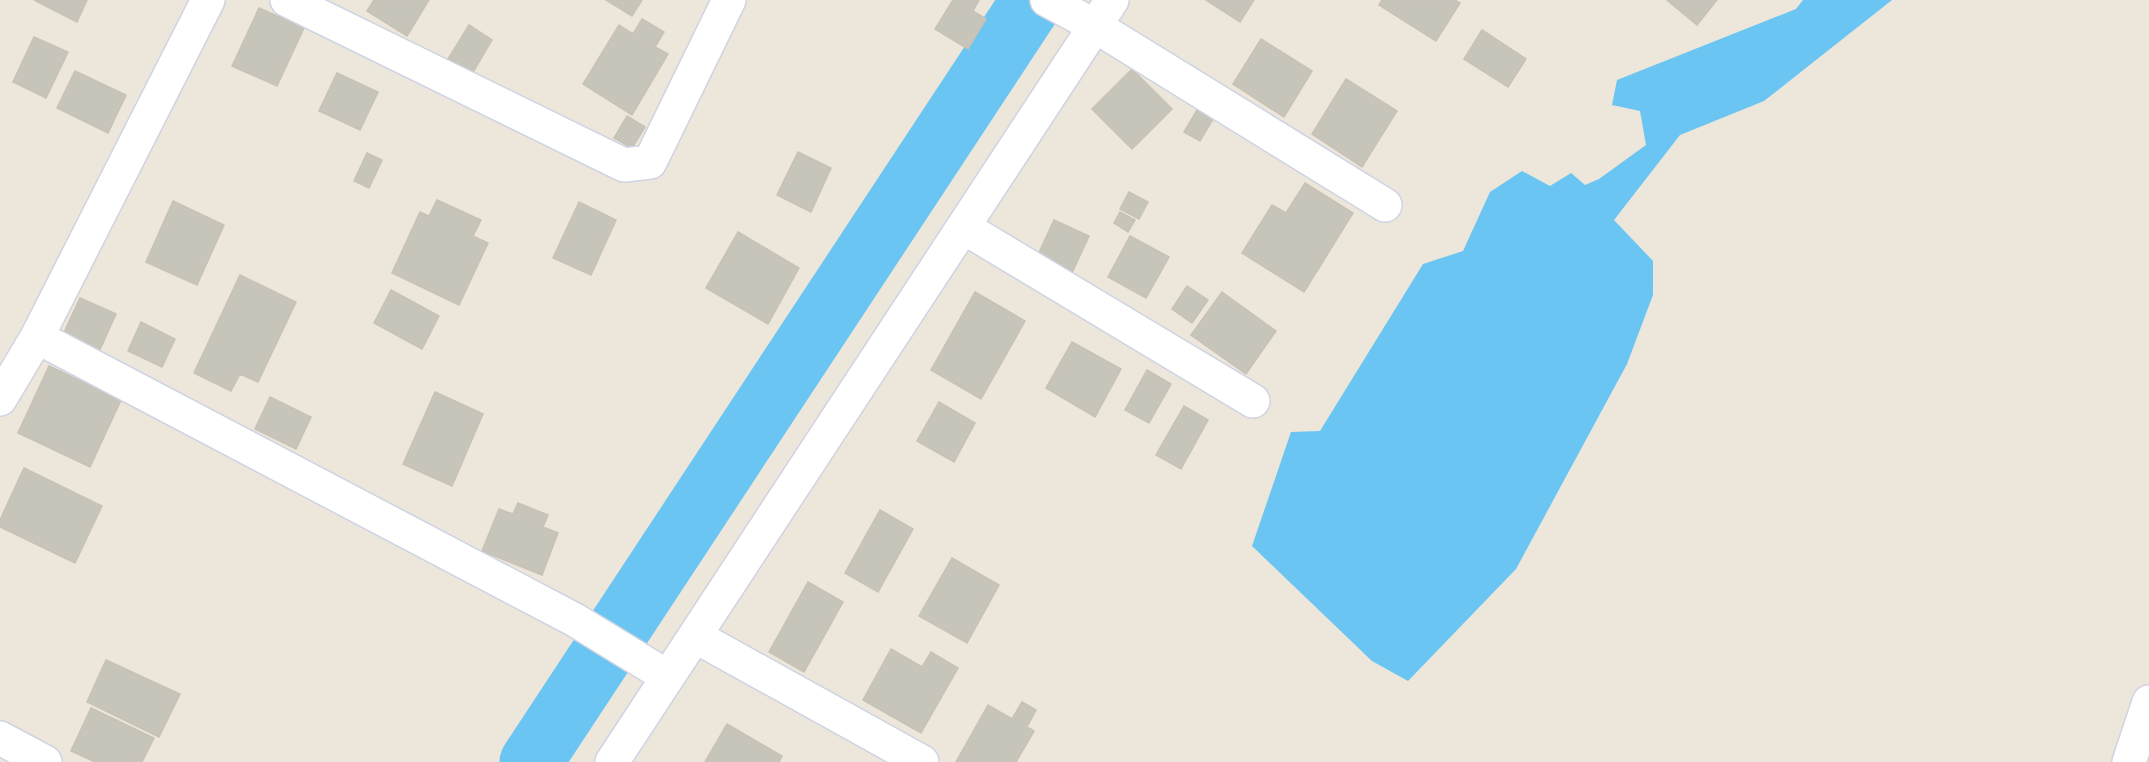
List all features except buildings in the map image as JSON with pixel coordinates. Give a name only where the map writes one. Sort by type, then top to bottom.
[{"type":"street","points":[[0,399],[37,338],[208,0]]},
{"type":"street","points":[[287,0],[624,165],[650,162],[729,0]]},
{"type":"street","points":[[1047,0],[1104,13],[1385,205]]},
{"type":"street","points":[[612,762],[1104,13]]},
{"type":"street","points":[[963,227],[1253,401]]},
{"type":"street","points":[[37,338],[575,620],[668,676]]},
{"type":"street","points":[[694,636],[921,762]]},
{"type":"street","points":[[2128,762],[2149,702]]},
{"type":"street","points":[[0,738],[45,762]]},
{"type":"water","points":[[1803,0],[1892,0],[1764,101],[1680,135],[1614,220],[1653,261],[1653,295],[1627,364],[1516,569],[1408,681],[1372,661],[1252,546],[1291,432],[1320,431],[1423,264],[1463,251],[1490,192],[1522,171],[1550,186],[1571,173],[1585,185],[1599,179],[1646,145],[1640,111],[1612,105],[1617,80],[1796,9]]},
{"type":"waterway","points":[[531,762],[1033,0]]}]
